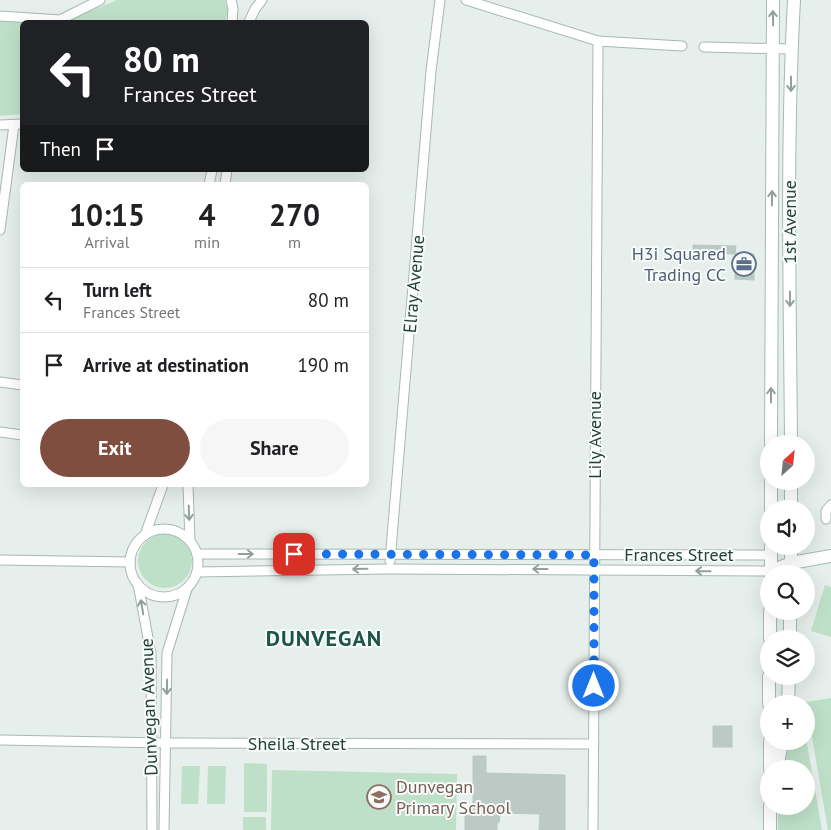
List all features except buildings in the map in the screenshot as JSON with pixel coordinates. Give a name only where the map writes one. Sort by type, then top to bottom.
[{"type":"main road","name":"1st Avenue","points":[[771,435],[772,0]]},
{"type":"main road","name":"1st Avenue","points":[[791,435],[791,49],[794,0]]},
{"type":"main road","points":[[772,230],[790,232]]},
{"type":"main road","points":[[777,555],[788,565]]},
{"type":"main road","points":[[801,565],[831,556]]},
{"type":"main road","points":[[770,815],[770,830]]},
{"type":"street","points":[[0,16],[60,20],[100,0]]},
{"type":"street","points":[[232,0],[234,9],[232,20]]},
{"type":"street","points":[[250,20],[262,0]]},
{"type":"street","name":"Elray Avenue","points":[[390,569],[432,71],[440,0]]},
{"type":"street","points":[[466,0],[598,41],[682,46]]},
{"type":"street","name":"Lily Avenue","points":[[593,830],[598,41]]},
{"type":"street","points":[[704,47],[791,49]]},
{"type":"street","points":[[0,125],[18,125],[0,230]]},
{"type":"street","points":[[0,382],[20,385]]},
{"type":"street","points":[[0,432],[20,435]]},
{"type":"street","points":[[145,534],[164,529],[183,534],[190,541],[197,554],[197,572],[187,589],[167,597],[156,596],[146,592],[134,577],[130,562],[132,551],[145,534],[161,487]]},
{"type":"street","points":[[188,487],[190,541]]},
{"type":"street","points":[[826,519],[826,511],[831,505]]},
{"type":"street","name":"Frances Street","points":[[197,554],[594,555],[760,550]]},
{"type":"street","points":[[0,560],[130,562]]},
{"type":"street","name":"Frances Street","points":[[197,572],[390,569],[594,569],[760,572]]},
{"type":"street","name":"Dunvegan Avenue","points":[[138,584],[151,654],[152,830]]},
{"type":"street","name":"Dunvegan Avenue","points":[[164,830],[167,653],[187,589]]},
{"type":"street","points":[[151,654],[167,653]]},
{"type":"street","name":"Sheila Street","points":[[0,740],[166,744],[594,744]]},
{"type":"green space","points":[[117,0],[225,0],[228,11],[226,20],[69,20]]},
{"type":"green space","points":[[0,20],[20,21],[20,114],[0,116]]},
{"type":"green space","points":[[160,534],[170,534],[180,538],[188,546],[192,561],[188,576],[180,584],[170,588],[160,588],[150,584],[142,576],[138,566],[138,556],[142,546],[150,538]]},
{"type":"green space","points":[[825,585],[831,587],[831,637],[811,630]]},
{"type":"green space","points":[[831,698],[831,830],[828,830],[814,750],[815,701]]},
{"type":"green space","points":[[785,750],[808,750],[810,760],[784,760]]},
{"type":"green space","points":[[244,763],[267,764],[267,812],[244,812]]},
{"type":"green space","points":[[182,766],[200,766],[198,804],[181,804]]},
{"type":"green space","points":[[208,766],[226,766],[225,804],[207,804]]},
{"type":"green space","points":[[272,770],[457,774],[456,830],[271,830]]},
{"type":"green space","points":[[815,790],[822,830],[778,830],[778,815],[815,815]]},
{"type":"green space","points":[[243,817],[266,817],[266,830],[243,830]]},
{"type":"place","name":"H3i Squared Trading CC","points":[[744,264]]},
{"type":"place","name":"Dunvegan Primary School","points":[[379,797]]},
{"type":"district","name":"DUNVEGAN","points":[[324,638]]},
{"type":"route","points":[[294,554],[594,555],[594,686]]}]
